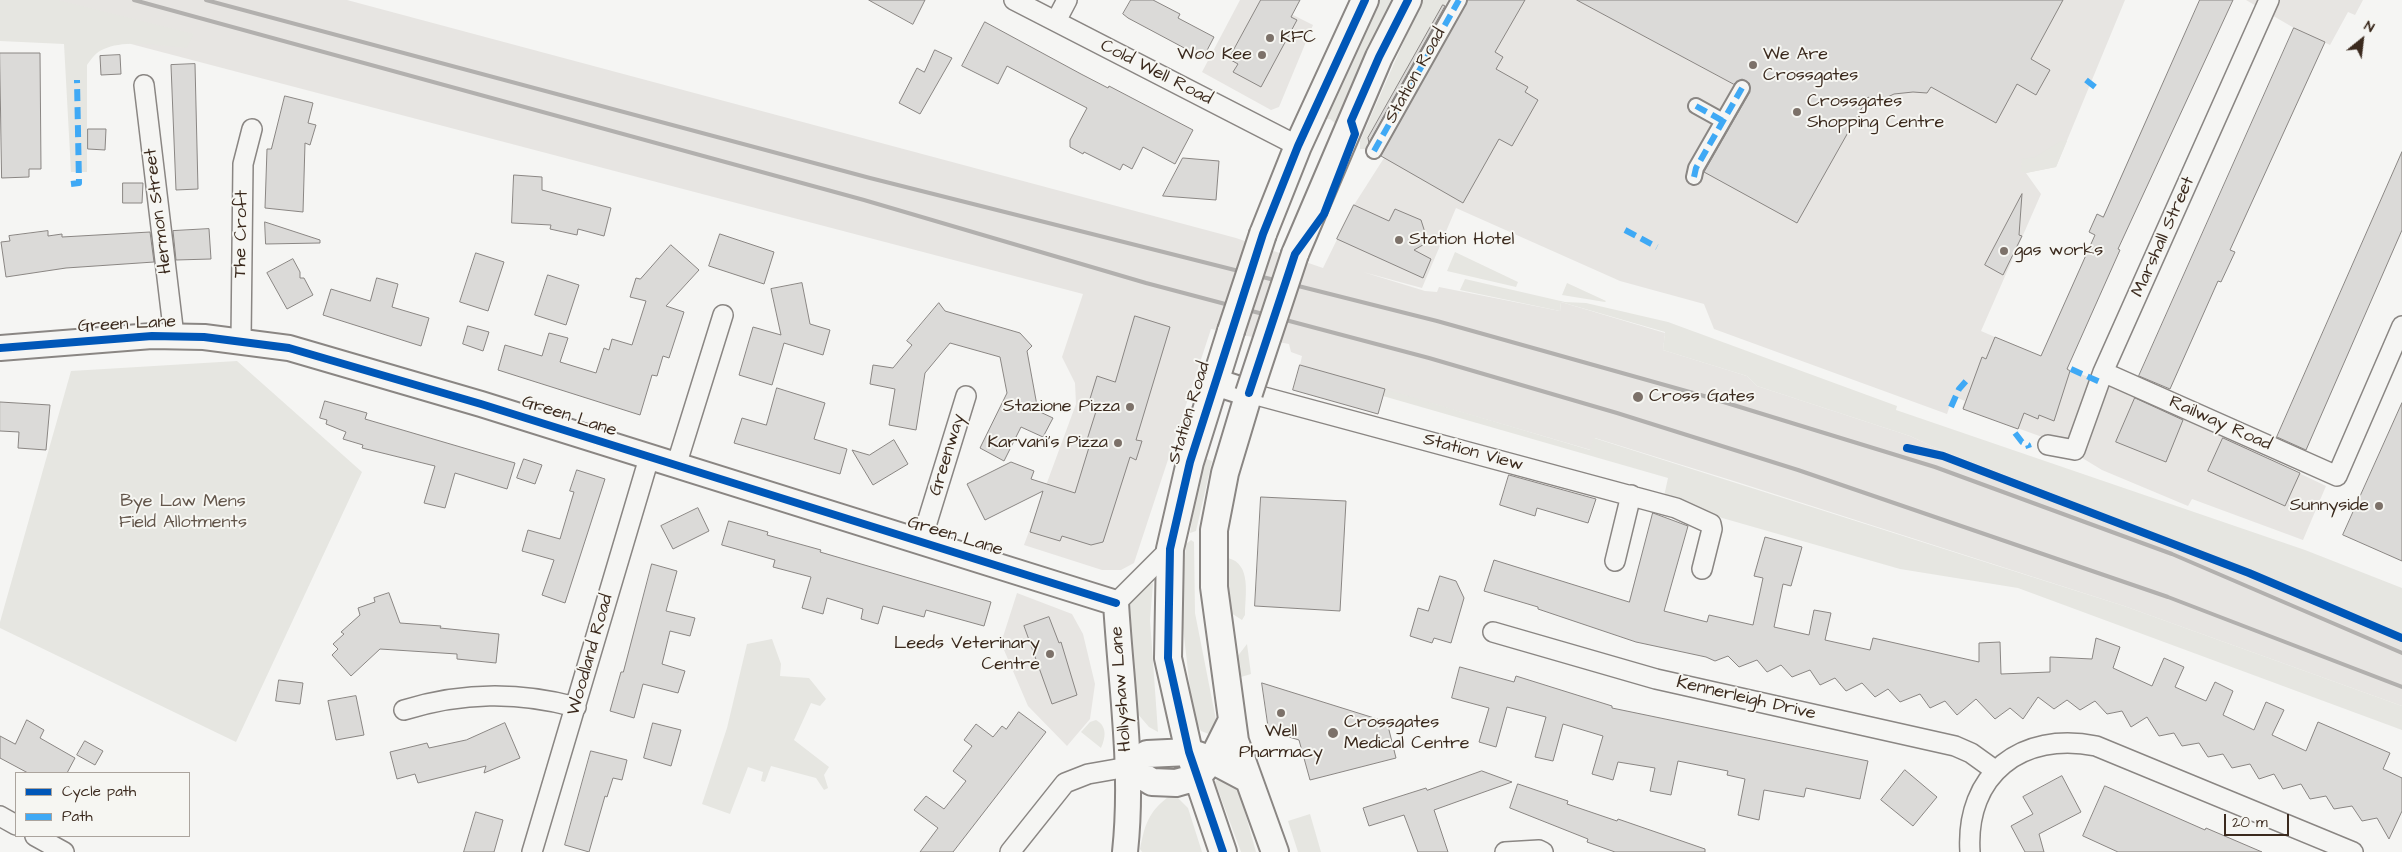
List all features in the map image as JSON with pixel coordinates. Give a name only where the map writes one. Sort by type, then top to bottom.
[{"type":"main road","name":"Station Road","points":[[1223,852],[1168,658],[1170,549],[1190,462],[1263,234],[1298,146],[1365,0]]},
{"type":"main road","name":"Station Road","points":[[1275,852],[1246,778],[1234,740],[1214,587],[1214,530],[1226,473],[1249,393],[1295,254],[1379,57],[1408,0]]},
{"type":"main road","points":[[1298,146],[1332,164]]},
{"type":"main road","points":[[1215,382],[1249,393]]},
{"type":"main road","points":[[1199,763],[1232,720]]},
{"type":"main road","points":[[1128,767],[1147,754],[1199,763],[1246,778]]},
{"type":"street","name":"Cold Well Road","points":[[1014,0],[1298,146]]},
{"type":"street","points":[[1056,21],[1067,0]]},
{"type":"street","name":"Station Road","points":[[1374,151],[1459,0]]},
{"type":"street","name":"Marshall Street","points":[[2048,445],[2075,450],[2104,372],[2269,0]]},
{"type":"street","name":"Hermon Street","points":[[144,86],[174,336]]},
{"type":"street","points":[[1694,177],[1696,168],[1742,88]]},
{"type":"street","points":[[1696,106],[1723,121]]},
{"type":"street","name":"The Croft","points":[[241,340],[243,164],[252,129]]},
{"type":"street","points":[[676,466],[723,316]]},
{"type":"street","name":"Railway Road","points":[[2104,372],[2337,476],[2402,326]]},
{"type":"street","name":"Green Lane","points":[[0,344],[174,336],[241,340],[289,348],[481,404],[1116,603]]},
{"type":"street","name":"Station View","points":[[1249,393],[1676,508],[1711,524],[1712,529],[1702,569]]},
{"type":"street","name":"Greenway","points":[[920,542],[966,396]]},
{"type":"street","name":"Woodland Road","points":[[532,852],[649,458]]},
{"type":"street","points":[[1615,561],[1631,495]]},
{"type":"street","name":"Hollyshaw Lane","points":[[1125,852],[1129,795],[1128,767],[1116,603],[1170,549]]},
{"type":"street","name":"Kennerleigh Drive","points":[[1493,632],[1656,679],[1955,746],[1971,753],[1996,771]]},
{"type":"street","points":[[404,710],[449,698],[492,694],[534,697],[576,707]]},
{"type":"street","points":[[1970,852],[1971,818],[1976,801],[1996,771],[2010,759],[2026,750],[2043,744],[2061,742],[2096,746],[2353,852]]},
{"type":"street","points":[[1010,852],[1064,783],[1088,774],[1128,767]]},
{"type":"street","points":[[0,816],[15,824]]},
{"type":"street","points":[[37,837],[64,852]]},
{"type":"street","points":[[1505,852],[1539,850],[1543,852]]},
{"type":"shaded area","points":[[0,0],[347,0],[1236,238],[1323,268],[1354,205],[1384,158],[1370,149],[1368,138],[1448,0],[2125,0],[2056,167],[2026,173],[2041,194],[1981,331],[2188,420],[2326,486],[2303,540],[2192,499],[2188,506],[2102,470],[2056,442],[1962,408],[1965,401],[1953,396],[1947,414],[1714,329],[1704,304],[1620,281],[1456,208],[1422,288],[1363,272],[1425,291],[1437,292],[1439,287],[1560,311],[1561,302],[1665,333],[1663,350],[1747,376],[1757,386],[1910,436],[1938,449],[2373,620],[2402,634],[2402,706],[2124,606],[1737,482],[1595,438],[1591,450],[1300,365],[1302,356],[1291,352],[1289,344],[1211,329],[1134,563],[1121,570],[1102,570],[1024,545],[1076,404],[1075,383],[1062,357],[1083,294],[131,44]]},
{"type":"shaded area","points":[[1240,0],[1263,0],[1313,25],[1279,107],[1271,110],[1202,72]]},
{"type":"shaded area","points":[[2246,0],[2363,0],[2355,15],[2348,12],[2330,45],[2294,28]]},
{"type":"shaded area","points":[[1017,593],[1072,614],[1083,634],[1095,684],[1090,719],[1067,746],[1028,706],[1001,643]]},
{"type":"green space","points":[[0,0],[58,0],[194,34],[187,48],[123,44],[104,49],[94,56],[87,65],[87,172],[71,172],[64,44],[0,41]]},
{"type":"green space","points":[[1379,0],[1393,0],[1336,124],[1330,119],[1324,119]]},
{"type":"green space","points":[[1422,0],[1448,0],[1368,137],[1370,149],[1360,149],[1360,141]]},
{"type":"green space","points":[[2061,141],[2067,141],[2056,167],[2026,173],[2021,171],[2022,159],[2035,157]]},
{"type":"green space","points":[[1455,252],[1518,282],[1516,287],[1447,271]]},
{"type":"green space","points":[[1465,279],[1565,302],[1586,303],[1668,322],[1897,406],[1896,410],[2305,550],[2402,588],[2402,634],[2239,566],[1938,449],[1910,436],[1757,386],[1747,376],[1663,350],[1665,332],[1561,302],[1560,311],[1460,290]]},
{"type":"green space","points":[[1567,283],[1606,301],[1562,295]]},
{"type":"green space","name":"Bye Law Mens Field Allotments","points":[[237,361],[362,472],[236,742],[0,628],[0,622],[71,371]]},
{"type":"green space","points":[[1385,389],[1590,450],[1594,438],[2124,606],[2402,706],[2402,730],[2018,588],[1900,569],[1663,501],[1668,478],[1383,396]]},
{"type":"green space","points":[[1204,458],[1212,461],[1196,531],[1190,533],[1197,488]]},
{"type":"green space","points":[[1191,540],[1194,542],[1195,613],[1216,720],[1215,729],[1209,734],[1201,731],[1193,715],[1181,610],[1186,544]]},
{"type":"green space","points":[[1228,558],[1236,561],[1241,567],[1246,581],[1245,615],[1242,620],[1231,613],[1227,607],[1225,559]]},
{"type":"green space","points":[[1153,583],[1150,620],[1158,732],[1149,727],[1137,713],[1127,622],[1130,604],[1138,591]]},
{"type":"green space","points":[[772,639],[781,664],[780,676],[809,678],[826,699],[820,706],[811,703],[794,740],[829,767],[824,775],[828,788],[824,790],[816,778],[771,766],[765,782],[761,781],[763,772],[748,767],[730,814],[702,804],[727,728],[747,644]]},
{"type":"green space","points":[[1247,644],[1251,674],[1241,677],[1237,657]]},
{"type":"green space","points":[[1096,720],[1100,722],[1104,729],[1104,740],[1101,748],[1081,732],[1090,722]]},
{"type":"green space","points":[[1220,776],[1226,776],[1239,791],[1256,852],[1241,852],[1215,782]]},
{"type":"green space","points":[[1168,797],[1177,797],[1188,808],[1202,852],[1142,852],[1140,849],[1148,820],[1156,808]]},
{"type":"green space","points":[[1310,814],[1321,852],[1298,852],[1288,821]]},
{"type":"building","points":[[869,0],[925,0],[913,24]]},
{"type":"building","points":[[1131,0],[1153,0],[1180,14],[1178,18],[1214,37],[1203,58],[1123,14]]},
{"type":"building","points":[[1261,0],[1300,0],[1291,17],[1297,20],[1261,87],[1233,72],[1238,64],[1229,59]]},
{"type":"building","points":[[1468,0],[1525,0],[1495,52],[1503,57],[1496,69],[1528,87],[1525,92],[1538,100],[1512,146],[1499,139],[1463,203],[1381,156]]},
{"type":"building","name":"Crossgates Shopping Centre","points":[[1577,0],[2063,0],[2031,59],[2050,70],[2036,95],[2017,84],[1996,123],[1931,87],[1927,93],[1894,94],[1877,102],[1868,97],[1797,223],[1704,172],[1750,92],[1749,83],[1742,79],[1734,84]]},
{"type":"building","points":[[2200,0],[2233,0],[2118,249],[2120,250],[2067,369],[2070,371],[2054,421],[2039,415],[2038,419],[2024,413],[2018,429],[1963,409],[1982,357],[1986,359],[1995,337],[2041,356],[2095,235],[2089,232],[2097,214],[2103,217]]},
{"type":"building","points":[[1443,5],[1445,6],[1369,143],[1368,138]]},
{"type":"building","points":[[985,22],[1081,74],[1108,88],[1109,86],[1193,130],[1175,164],[1143,147],[1132,169],[1123,164],[1120,170],[1070,147],[1070,140],[1087,108],[1007,66],[998,84],[962,66]]},
{"type":"building","points":[[2294,28],[2325,42],[2230,250],[2235,252],[2221,282],[2218,281],[2170,389],[2139,376]]},
{"type":"building","points":[[935,50],[952,58],[920,114],[899,103],[917,68],[924,72]]},
{"type":"building","points":[[0,53],[40,53],[41,169],[29,169],[29,177],[2,178]]},
{"type":"building","points":[[120,55],[121,74],[101,75],[100,56]]},
{"type":"building","points":[[195,64],[198,189],[176,190],[171,65]]},
{"type":"building","points":[[285,96],[313,103],[308,123],[316,125],[310,145],[305,143],[303,212],[265,208],[267,149],[271,149]]},
{"type":"building","points":[[88,129],[106,129],[105,150],[88,149]]},
{"type":"building","points":[[2402,152],[2402,230],[2306,450],[2277,437]]},
{"type":"building","points":[[1183,158],[1219,161],[1216,200],[1163,196]]},
{"type":"building","points":[[514,175],[542,177],[542,190],[611,208],[604,236],[578,229],[577,235],[550,229],[551,225],[512,223]]},
{"type":"building","points":[[123,183],[143,183],[142,203],[123,203]]},
{"type":"building","name":"gas works","points":[[2022,194],[2019,235],[2022,236],[2003,275],[1985,265]]},
{"type":"building","points":[[1354,205],[1389,221],[1395,209],[1421,220],[1428,242],[1414,250],[1431,259],[1423,278],[1337,239]]},
{"type":"building","points":[[265,222],[320,240],[320,243],[266,244]]},
{"type":"building","points":[[209,229],[211,259],[176,260],[173,231]]},
{"type":"building","points":[[48,231],[48,236],[62,234],[62,237],[150,232],[154,262],[66,268],[6,277],[1,242],[10,241],[9,236]]},
{"type":"building","points":[[720,234],[774,252],[764,284],[709,266]]},
{"type":"building","points":[[671,245],[699,270],[666,306],[684,312],[669,358],[663,356],[657,376],[652,375],[640,415],[498,370],[505,345],[542,356],[549,333],[568,338],[560,362],[596,373],[604,348],[609,350],[612,339],[632,345],[646,301],[630,297],[636,278],[640,279]]},
{"type":"building","points":[[476,253],[504,262],[488,311],[460,302]]},
{"type":"building","points":[[293,259],[300,272],[300,278],[304,278],[313,295],[287,309],[267,273]]},
{"type":"building","points":[[548,275],[579,285],[566,325],[535,315]]},
{"type":"building","points":[[377,278],[398,284],[392,307],[429,318],[421,346],[323,315],[331,289],[370,301]]},
{"type":"building","points":[[802,283],[810,324],[830,330],[823,355],[784,343],[772,385],[739,375],[753,327],[781,335],[771,289]]},
{"type":"building","points":[[939,303],[945,311],[1020,333],[1032,346],[1027,351],[1038,411],[1053,418],[1043,437],[1021,427],[1004,461],[980,448],[1007,393],[1000,357],[950,343],[925,373],[916,430],[889,425],[895,389],[870,384],[873,365],[893,368],[912,345],[907,341]]},
{"type":"building","points":[[1135,316],[1170,327],[1136,440],[1142,441],[1136,460],[1130,457],[1103,542],[1091,545],[1062,536],[1060,541],[1030,532],[1043,491],[985,520],[967,484],[1011,462],[1034,471],[1031,479],[1075,493],[1090,444],[1086,443],[1098,405],[1089,402],[1097,376],[1115,382]]},
{"type":"building","points":[[468,326],[489,332],[483,351],[463,344]]},
{"type":"building","points":[[1300,365],[1385,389],[1378,414],[1293,390]]},
{"type":"building","points":[[777,388],[825,403],[814,439],[847,449],[840,474],[734,443],[742,418],[766,425]]},
{"type":"building","points":[[2135,398],[2183,420],[2166,462],[2116,442]]},
{"type":"building","points":[[325,401],[367,413],[365,419],[515,463],[507,489],[455,473],[445,508],[424,503],[435,466],[362,448],[363,445],[343,439],[346,432],[326,424],[327,420],[320,418]]},
{"type":"building","points":[[0,402],[50,405],[46,450],[18,448],[19,432],[0,431]]},
{"type":"building","name":"Sunnyside","points":[[2402,403],[2402,561],[2343,535]]},
{"type":"building","points":[[2223,438],[2300,473],[2285,506],[2208,471]]},
{"type":"building","points":[[894,440],[908,464],[873,485],[852,450],[869,455]]},
{"type":"building","points":[[524,459],[542,465],[535,484],[517,478]]},
{"type":"building","points":[[577,470],[605,479],[565,603],[542,595],[554,560],[522,551],[528,530],[560,539],[574,492],[570,491]]},
{"type":"building","points":[[1509,475],[1596,499],[1588,523],[1537,508],[1535,516],[1500,505]]},
{"type":"building","points":[[1261,497],[1346,501],[1340,611],[1255,606]]},
{"type":"building","points":[[698,508],[709,531],[673,549],[661,526]]},
{"type":"building","points":[[1653,513],[1688,526],[1664,611],[1707,622],[1709,615],[1753,625],[1763,578],[1754,576],[1765,537],[1802,547],[1791,586],[1783,584],[1774,627],[1809,635],[1814,610],[1831,613],[1825,640],[1870,650],[1873,638],[1979,662],[1979,643],[2000,642],[2001,674],[2050,672],[2050,657],[2092,659],[2096,638],[2120,647],[2113,668],[2152,686],[2164,658],[2184,667],[2175,687],[2206,701],[2215,682],[2233,691],[2223,715],[2254,730],[2266,702],[2284,710],[2272,735],[2306,751],[2318,722],[2390,753],[2383,769],[2402,778],[2402,811],[2389,839],[2377,818],[2362,821],[2352,806],[2334,809],[2326,796],[2310,799],[2301,784],[2283,789],[2274,774],[2259,779],[2250,764],[2232,768],[2223,754],[2208,757],[2199,743],[2182,746],[2174,733],[2159,736],[2147,717],[2131,727],[2122,711],[2107,714],[2095,701],[2080,710],[2067,700],[2054,709],[2038,697],[2023,719],[2010,708],[1995,719],[1976,699],[1957,715],[1945,701],[1930,708],[1920,694],[1900,702],[1888,689],[1875,697],[1862,683],[1846,691],[1835,678],[1820,685],[1810,670],[1792,677],[1781,665],[1767,672],[1757,660],[1739,667],[1728,656],[1715,661],[1706,657],[1636,642],[1538,609],[1538,607],[1484,591],[1494,560],[1629,602]]},
{"type":"building","points":[[729,521],[768,532],[767,535],[821,550],[820,552],[991,602],[984,626],[926,610],[924,617],[883,606],[878,624],[861,619],[863,609],[827,598],[823,614],[802,608],[811,577],[773,567],[775,560],[722,545]]},
{"type":"building","points":[[652,564],[677,571],[666,611],[695,618],[690,636],[670,631],[662,664],[685,671],[678,693],[643,684],[634,718],[610,711],[621,672],[623,672]]},
{"type":"building","points":[[1440,576],[1456,581],[1464,598],[1451,643],[1434,638],[1432,643],[1410,636],[1418,608],[1428,611]]},
{"type":"building","points":[[389,593],[400,623],[441,626],[440,628],[499,634],[496,663],[457,659],[457,654],[380,649],[351,676],[332,655],[338,649],[333,644],[344,634],[341,632],[360,615],[358,608],[375,602],[374,598]]},
{"type":"building","name":"Leeds Veterinary Centre","points":[[1049,617],[1059,643],[1061,642],[1077,695],[1052,704],[1024,626]]},
{"type":"building","points":[[1460,667],[1514,682],[1516,676],[1612,706],[1612,708],[1868,761],[1860,799],[1806,788],[1804,797],[1764,790],[1759,820],[1738,815],[1745,779],[1727,775],[1728,771],[1678,761],[1671,795],[1650,791],[1655,768],[1618,762],[1613,780],[1592,774],[1603,736],[1563,724],[1553,761],[1535,757],[1546,717],[1507,707],[1496,747],[1479,742],[1489,708],[1452,698]]},
{"type":"building","points":[[279,680],[303,683],[300,704],[276,701]]},
{"type":"building","name":"Crossgates Medical Centre","points":[[1262,683],[1387,722],[1396,758],[1310,780],[1299,740],[1269,731]]},
{"type":"building","points":[[356,696],[364,735],[336,740],[328,701]]},
{"type":"building","points":[[1019,712],[1046,732],[953,852],[920,852],[938,828],[914,810],[926,796],[944,809],[966,781],[953,771],[972,746],[964,740],[976,724],[993,737],[1002,726],[1006,729]]},
{"type":"building","points":[[27,720],[44,730],[40,738],[75,758],[68,772],[26,772],[0,758],[0,736],[15,744]]},
{"type":"building","points":[[505,723],[520,758],[484,773],[486,766],[418,783],[415,774],[397,779],[390,752],[427,743],[429,748],[466,740]]},
{"type":"building","points":[[653,723],[681,730],[671,766],[644,758]]},
{"type":"building","points":[[85,741],[103,751],[95,765],[77,755]]},
{"type":"building","points":[[591,751],[627,760],[622,780],[613,778],[607,797],[605,796],[589,852],[565,845]]},
{"type":"building","points":[[1905,770],[1937,797],[1913,826],[1881,800]]},
{"type":"building","points":[[1482,771],[1512,782],[1434,810],[1448,852],[1418,852],[1404,815],[1369,826],[1363,808],[1426,788],[1427,790]]},
{"type":"building","points":[[2062,776],[2081,812],[2039,834],[2044,852],[2025,852],[2011,826],[2033,814],[2023,797]]},
{"type":"building","points":[[1518,784],[1568,801],[1567,804],[1617,821],[1618,819],[1705,849],[1705,852],[1615,852],[1587,842],[1588,839],[1510,808]]},
{"type":"building","points":[[2105,786],[2205,830],[2206,828],[2262,852],[2118,852],[2083,836]]},
{"type":"building","points":[[476,812],[503,820],[494,852],[464,852]]},
{"type":"railway","points":[[134,0],[864,200],[1146,283],[1429,358],[1617,413],[1798,470],[2168,597],[2402,687]]},
{"type":"railway","points":[[206,0],[870,178],[1437,321],[1704,396],[1935,467],[2172,554],[2402,653]]},
{"type":"marked path","points":[[1374,151],[1459,0]]},
{"type":"marked path","points":[[71,184],[79,183],[77,80]]},
{"type":"marked path","points":[[2086,80],[2095,87]]},
{"type":"marked path","points":[[1694,177],[1696,168],[1742,88]]},
{"type":"marked path","points":[[1696,106],[1723,121]]},
{"type":"marked path","points":[[1625,230],[1657,247]]},
{"type":"marked path","points":[[2071,369],[2100,382]]},
{"type":"marked path","points":[[1951,407],[1959,389],[1967,380]]},
{"type":"marked path","points":[[2015,433],[2029,448]]},
{"type":"cycle path","points":[[1223,852],[1189,752],[1168,658],[1170,549],[1190,462],[1263,234],[1298,146],[1365,0]]},
{"type":"cycle path","points":[[1249,393],[1295,254],[1324,214],[1355,134],[1351,121],[1379,57],[1408,0]]},
{"type":"cycle path","points":[[0,348],[152,336],[204,337],[289,348],[481,404],[1116,603]]},
{"type":"cycle path","points":[[1907,448],[1943,456],[2249,573],[2402,638]]},
{"type":"place","name":"KFC","points":[[1270,38]]},
{"type":"place","name":"Woo Kee","points":[[1262,55]]},
{"type":"place","name":"We Are Crossgates","points":[[1753,65]]},
{"type":"place","name":"Crossgates Shopping Centre","points":[[1797,112]]},
{"type":"place","name":"Station Hotel","points":[[1399,240]]},
{"type":"place","name":"gas works","points":[[2004,251]]},
{"type":"place","name":"Cross Gates","points":[[1638,397]]},
{"type":"place","name":"Stazione Pizza","points":[[1130,407]]},
{"type":"place","name":"Karvani's Pizza","points":[[1118,443]]},
{"type":"place","name":"Sunnyside","points":[[2379,506]]},
{"type":"place","name":"Leeds Veterinary Centre","points":[[1050,654]]},
{"type":"place","name":"Well Pharmacy","points":[[1281,713]]},
{"type":"place","name":"Crossgates Medical Centre","points":[[1333,733]]}]
